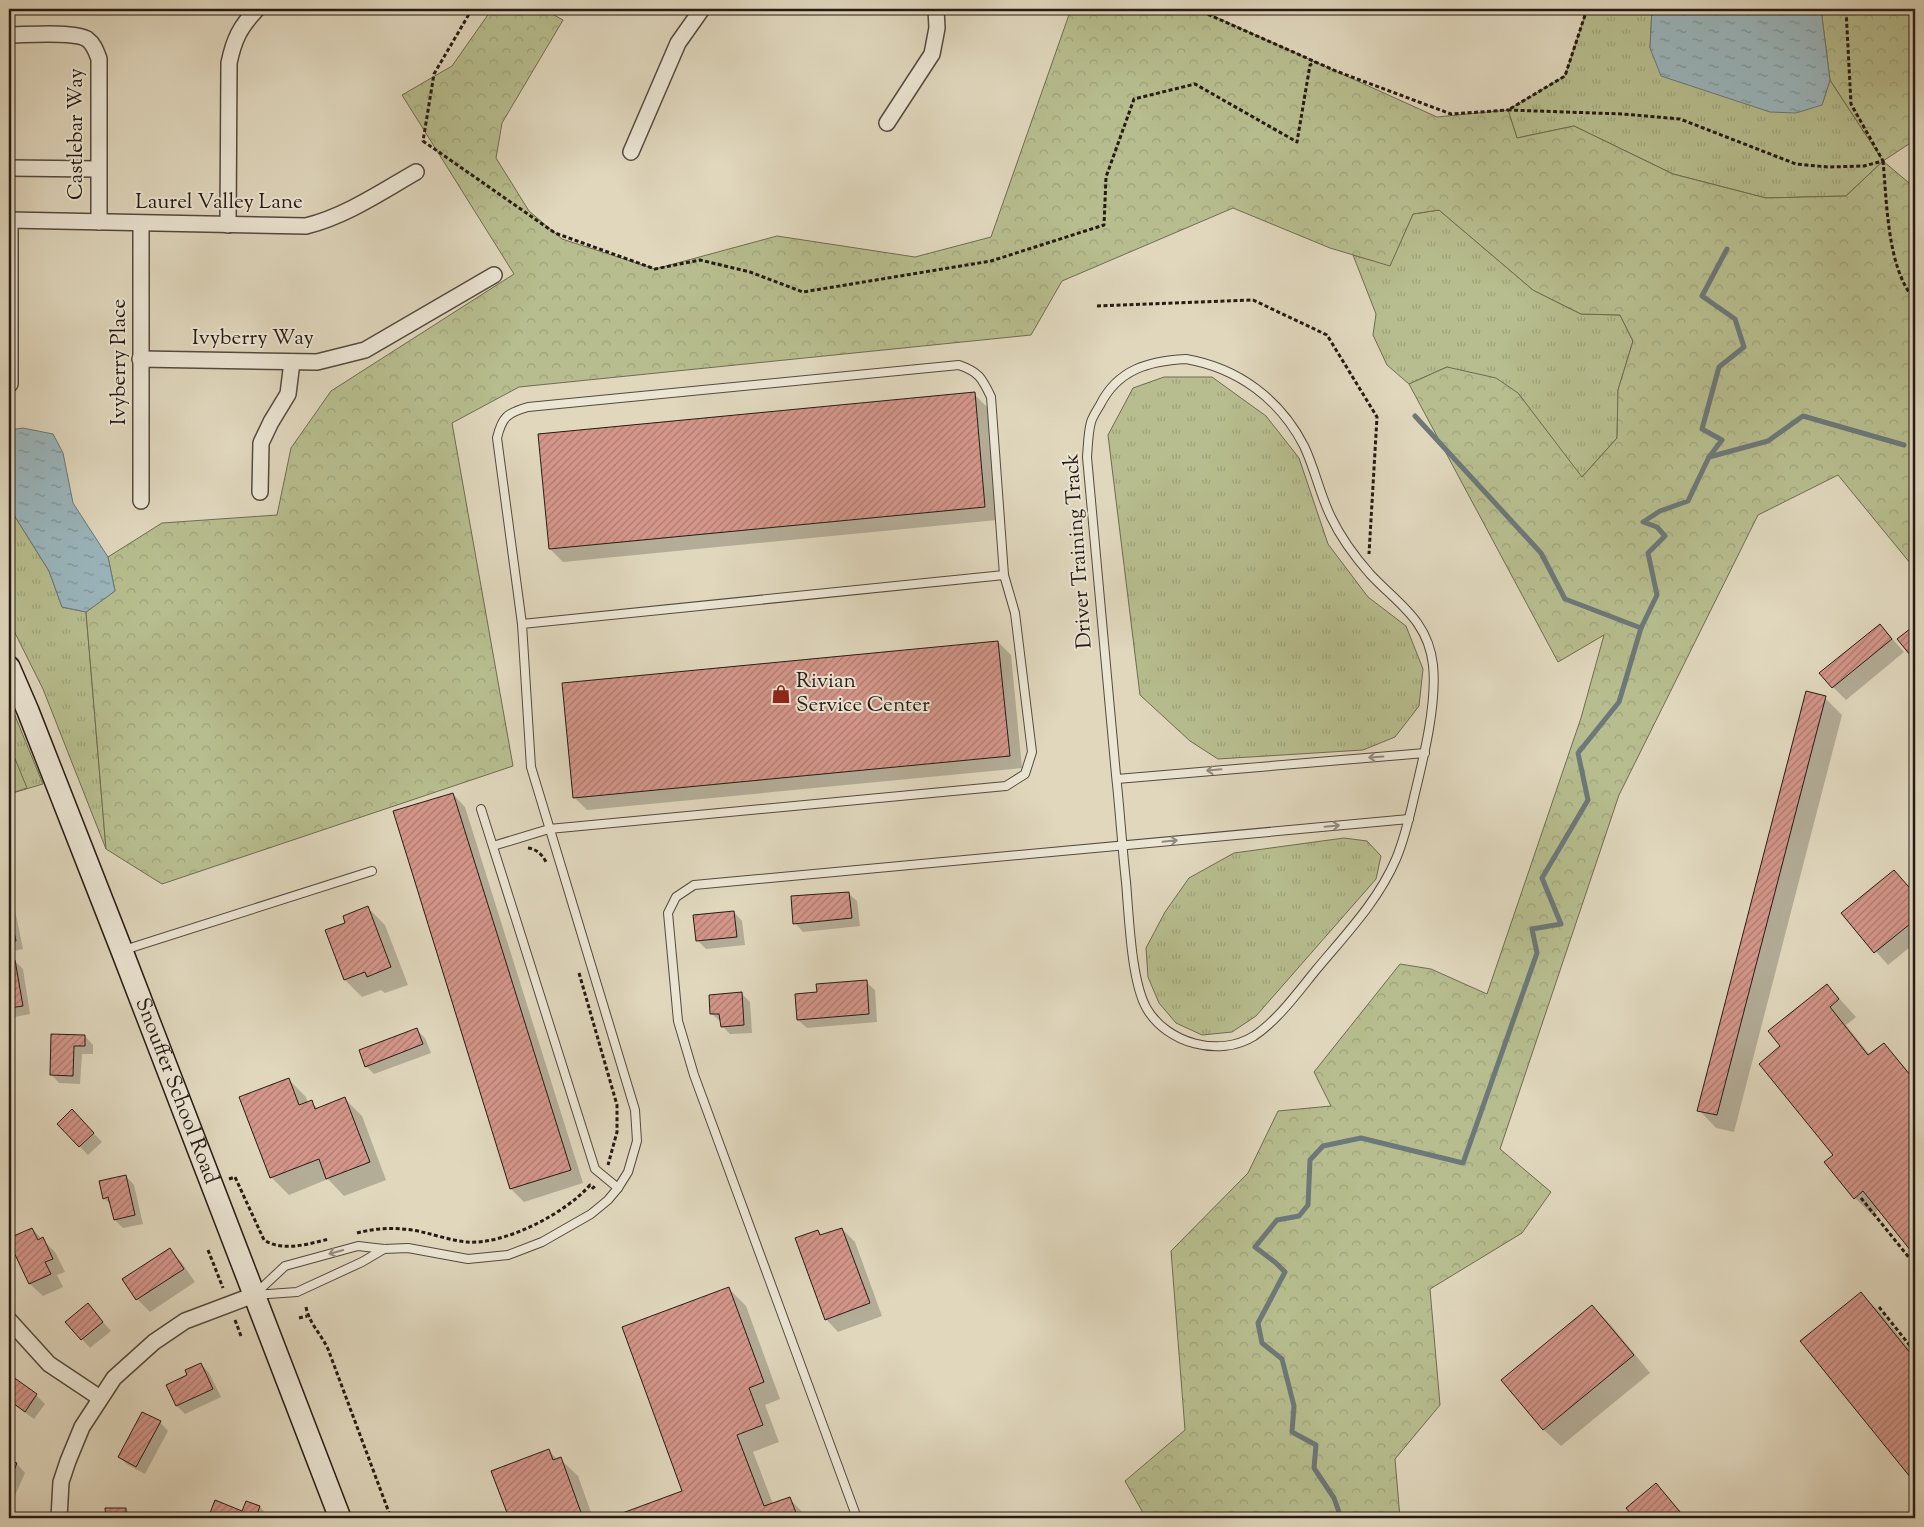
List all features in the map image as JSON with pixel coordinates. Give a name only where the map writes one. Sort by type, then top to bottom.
[{"type":"main road","name":"Snouffer School Road","points":[[9,667],[122,951],[340,1518]]},
{"type":"street","points":[[228,225],[229,64],[234,42],[247,20],[257,9]]},
{"type":"street","points":[[631,152],[678,42],[702,9]]},
{"type":"street","points":[[887,123],[932,54],[937,28],[936,9]]},
{"type":"street","name":"Castlebar Way","points":[[9,35],[75,35],[87,39],[95,47],[99,58],[99,222]]},
{"type":"street","points":[[9,168],[98,169]]},
{"type":"street","name":"Laurel Valley Lane","points":[[9,220],[306,226],[326,221],[416,172]]},
{"type":"street","points":[[9,220],[10,384]]},
{"type":"street","name":"Ivyberry Place","points":[[141,501],[140,359],[142,224]]},
{"type":"street","name":"Ivyberry Way","points":[[140,359],[317,362],[365,350],[494,275]]},
{"type":"street","points":[[260,492],[261,442],[288,394],[292,362]]},
{"type":"street","points":[[60,1518],[61,1482],[68,1461],[82,1427],[114,1378],[154,1342],[186,1321],[254,1295]]},
{"type":"street","points":[[9,1320],[49,1364],[100,1398]]},
{"type":"lane","name":"Driver Training Track","points":[[1186,359],[1208,363],[1236,374],[1261,392],[1286,418],[1304,447],[1331,518],[1348,547],[1368,572],[1415,618],[1427,640],[1433,661],[1434,684],[1425,753],[1398,856],[1378,895],[1283,1010],[1253,1036],[1232,1045],[1206,1046],[1182,1040],[1162,1028],[1146,1008],[1137,980],[1122,846],[1087,457],[1091,421],[1103,398],[1120,377],[1140,367],[1164,360],[1186,359]]},
{"type":"lane","points":[[254,1295],[285,1266],[358,1246],[384,1249],[408,1248],[468,1259],[508,1254],[542,1242],[592,1214],[608,1200],[628,1172],[637,1141],[635,1110],[549,829],[531,767],[522,624],[497,438],[501,422],[512,412],[537,406],[958,365],[973,370],[983,380],[991,397],[1004,575],[1015,613],[1032,752],[1024,774],[1006,786],[549,829],[493,846]]},
{"type":"lane","points":[[522,624],[1004,575]]},
{"type":"lane","points":[[1116,779],[1425,753]]},
{"type":"lane","points":[[482,809],[595,1169],[618,1188]]},
{"type":"lane","points":[[857,1518],[694,1075],[678,1021],[668,913],[676,897],[694,886],[1409,819]]},
{"type":"lane","points":[[122,951],[372,871]]},
{"type":"lane","points":[[254,1295],[297,1292],[362,1262],[384,1249]]},
{"type":"path","points":[[472,9],[434,74],[423,141],[555,233],[655,269],[700,260],[750,272],[804,292],[992,261],[1104,225],[1106,177],[1134,99],[1195,84],[1297,142],[1310,65],[1315,62]]},
{"type":"path","points":[[1196,9],[1315,62],[1451,114],[1508,110],[1623,114],[1680,119],[1796,164],[1828,167],[1864,166],[1883,161]]},
{"type":"path","points":[[1508,110],[1565,76],[1587,9]]},
{"type":"path","points":[[1846,9],[1851,104],[1883,161],[1892,248],[1907,292],[1915,300]]},
{"type":"path","points":[[1097,306],[1252,300],[1327,335],[1377,418],[1368,572]]},
{"type":"path","points":[[522,849],[529,848],[541,854],[548,867]]},
{"type":"path","points":[[350,1234],[382,1229],[401,1229],[467,1242],[501,1239],[515,1234],[576,1200],[590,1186],[594,1188],[608,1164],[615,1144],[618,1120],[617,1105],[577,968]]},
{"type":"path","points":[[225,1181],[235,1177],[264,1240],[270,1244],[281,1246],[297,1245],[334,1238]]},
{"type":"path","points":[[1861,1198],[1915,1265]]},
{"type":"path","points":[[208,1250],[223,1288]]},
{"type":"path","points":[[306,1307],[309,1321],[322,1337],[328,1349],[392,1518]]},
{"type":"path","points":[[1879,1307],[1915,1352]]},
{"type":"path","points":[[300,1318],[308,1316]]},
{"type":"path","points":[[235,1320],[241,1336]]},
{"type":"green space","points":[[492,9],[543,9],[563,20],[502,123],[496,158],[529,211],[562,239],[655,269],[777,236],[915,257],[991,237],[1071,9],[1198,9],[1437,117],[1508,110],[1517,138],[1574,126],[1673,174],[1766,198],[1846,196],[1883,161],[1915,188],[1915,569],[1838,475],[1758,515],[1619,795],[1500,1149],[1551,1192],[1522,1233],[1430,1289],[1440,1405],[1395,1459],[1400,1518],[1146,1518],[1125,1481],[1185,1430],[1171,1251],[1248,1173],[1278,1111],[1331,1106],[1314,1072],[1400,964],[1431,969],[1487,994],[1581,718],[1604,635],[1558,662],[1409,384],[1447,367],[1496,378],[1518,393],[1582,477],[1617,438],[1618,390],[1633,341],[1620,315],[1581,314],[1533,290],[1439,210],[1413,214],[1390,266],[1330,248],[1233,208],[1062,281],[1031,335],[519,387],[452,423],[513,766],[162,884],[106,849],[86,612],[115,591],[108,557],[162,523],[277,515],[291,448],[331,391],[514,274],[402,95],[452,66]]},
{"type":"green space","points":[[1587,9],[1652,9],[1650,48],[1822,105],[1830,80],[1883,161],[1846,196],[1766,198],[1673,174],[1574,126],[1517,138],[1508,110],[1565,76]]},
{"type":"green space","points":[[1821,9],[1915,9],[1915,140],[1883,161],[1830,80]]},
{"type":"green space","points":[[1439,210],[1533,290],[1581,314],[1620,315],[1633,341],[1618,390],[1617,438],[1581,478],[1518,393],[1447,367],[1409,384],[1387,365],[1373,335],[1376,314],[1353,255],[1390,265],[1413,214]]},
{"type":"green space","points":[[1164,377],[1212,377],[1266,416],[1299,458],[1328,544],[1368,597],[1406,626],[1423,669],[1419,706],[1395,737],[1363,750],[1218,759],[1190,741],[1140,695],[1108,435],[1133,388]]},
{"type":"green space","points":[[9,507],[49,571],[62,607],[86,612],[106,849],[43,689],[9,621]]},
{"type":"green space","points":[[9,701],[43,784],[9,794]]},
{"type":"green space","points":[[9,744],[27,788],[9,794]]},
{"type":"green space","points":[[1344,838],[1367,841],[1381,856],[1376,879],[1256,1016],[1232,1032],[1202,1035],[1176,1023],[1159,1003],[1148,977],[1146,948],[1165,912],[1189,878],[1234,853]]},
{"type":"water","points":[[1652,9],[1821,9],[1830,80],[1822,105],[1796,113],[1770,112],[1661,76],[1650,48]]},
{"type":"water","points":[[23,428],[53,434],[63,453],[73,503],[108,557],[115,591],[86,612],[62,607],[49,571],[9,507],[9,430]]},
{"type":"building","points":[[975,392],[985,507],[549,549],[538,434]]},
{"type":"building","points":[[1880,624],[1892,639],[1832,688],[1819,673]]},
{"type":"building","points":[[1915,625],[1915,661],[1897,639]]},
{"type":"building","points":[[998,641],[1010,756],[573,798],[562,683]]},
{"type":"building","points":[[1806,691],[1826,696],[1717,1115],[1697,1111]]},
{"type":"building","points":[[453,793],[571,1170],[510,1189],[393,811]]},
{"type":"building","points":[[1894,870],[1915,894],[1915,920],[1874,953],[1841,913]]},
{"type":"building","points":[[849,892],[852,918],[793,924],[791,896]]},
{"type":"building","points":[[368,906],[391,967],[367,977],[365,972],[344,980],[325,930],[345,923],[343,916]]},
{"type":"building","points":[[9,909],[16,941],[9,942]]},
{"type":"building","points":[[734,911],[737,937],[696,941],[693,915]]},
{"type":"building","points":[[15,960],[23,1006],[9,1008],[9,961]]},
{"type":"building","points":[[867,980],[869,1014],[797,1020],[795,994],[817,992],[816,984]]},
{"type":"building","points":[[1827,984],[1839,999],[1830,1007],[1868,1055],[1884,1043],[1915,1081],[1915,1256],[1863,1191],[1854,1199],[1824,1162],[1833,1155],[1759,1064],[1780,1046],[1768,1031]]},
{"type":"building","points":[[742,992],[744,1025],[721,1027],[719,1014],[710,1014],[709,995]]},
{"type":"building","points":[[417,1028],[423,1044],[365,1067],[359,1050]]},
{"type":"building","points":[[51,1034],[85,1035],[85,1046],[74,1046],[73,1076],[50,1075]]},
{"type":"building","points":[[289,1078],[299,1105],[312,1100],[315,1109],[345,1097],[370,1162],[326,1179],[319,1159],[270,1178],[239,1097]]},
{"type":"building","points":[[72,1109],[94,1133],[79,1147],[57,1124]]},
{"type":"building","points":[[126,1175],[135,1215],[114,1220],[108,1197],[103,1199],[99,1181]]},
{"type":"building","points":[[32,1228],[38,1240],[43,1237],[53,1259],[45,1262],[51,1274],[29,1284],[9,1242],[9,1238]]},
{"type":"building","points":[[842,1228],[870,1303],[825,1320],[795,1238],[818,1230],[820,1235]]},
{"type":"building","points":[[170,1248],[184,1269],[136,1300],[122,1279]]},
{"type":"building","points":[[729,1287],[764,1382],[749,1388],[763,1425],[737,1435],[764,1506],[790,1497],[798,1518],[609,1518],[682,1491],[622,1327]]},
{"type":"building","points":[[1861,1292],[1915,1359],[1915,1483],[1800,1341]]},
{"type":"building","points":[[88,1303],[103,1322],[81,1340],[65,1322]]},
{"type":"building","points":[[1592,1305],[1634,1355],[1543,1430],[1501,1380]]},
{"type":"building","points":[[201,1363],[213,1389],[176,1406],[166,1385],[187,1375],[185,1370]]},
{"type":"building","points":[[9,1374],[37,1394],[25,1412],[9,1400]]},
{"type":"building","points":[[142,1412],[161,1421],[136,1467],[118,1457]]},
{"type":"building","points":[[549,1449],[553,1460],[561,1457],[583,1518],[509,1518],[491,1471]]},
{"type":"building","points":[[9,1460],[17,1463],[9,1483]]},
{"type":"building","points":[[1656,1483],[1685,1518],[1634,1518],[1626,1508]]},
{"type":"building","points":[[215,1500],[242,1511],[246,1501],[260,1506],[256,1517],[259,1518],[208,1518]]},
{"type":"building","points":[[105,1508],[126,1508],[126,1518],[106,1518]]},
{"type":"waterway","points":[[1709,457],[1722,440],[1702,429],[1719,367],[1744,347],[1735,319],[1702,296],[1727,249]]},
{"type":"waterway","points":[[1415,416],[1541,553],[1565,599],[1641,628]]},
{"type":"waterway","points":[[1341,1518],[1334,1498],[1314,1468],[1316,1445],[1292,1432],[1294,1406],[1282,1359],[1262,1343],[1258,1323],[1285,1272],[1255,1247],[1277,1220],[1299,1216],[1308,1205],[1310,1160],[1323,1146],[1361,1138],[1463,1163],[1537,953],[1532,929],[1561,924],[1542,878],[1588,800],[1578,753],[1619,702],[1641,628],[1657,595],[1648,553],[1665,536],[1657,527],[1643,522],[1660,511],[1688,501],[1709,457],[1768,441],[1803,416],[1904,445]]},
{"type":"place","name":"Rivian Service Center","points":[[781,694]]}]
